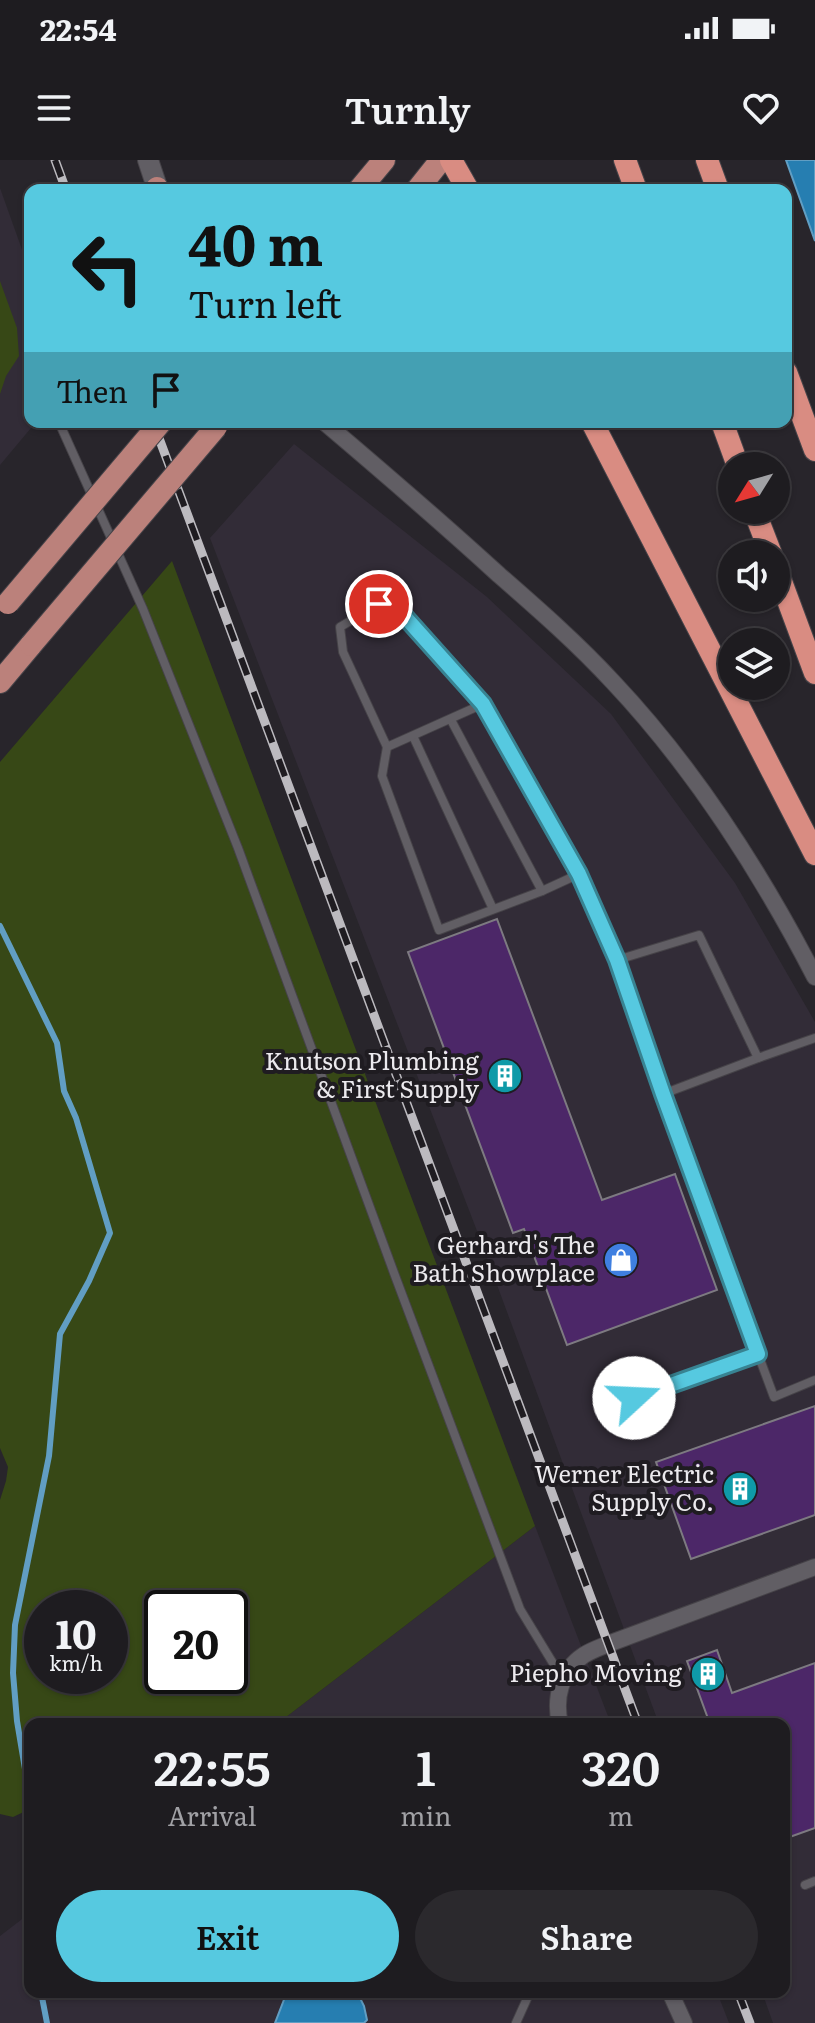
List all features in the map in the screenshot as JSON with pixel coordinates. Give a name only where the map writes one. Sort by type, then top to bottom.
[{"type":"highway","points":[[451,160],[465,184]]},
{"type":"highway","points":[[625,160],[634,184]]},
{"type":"highway","points":[[707,160],[716,184]]},
{"type":"highway","points":[[792,388],[815,450]]},
{"type":"highway","points":[[595,428],[815,854]]},
{"type":"highway","points":[[724,428],[733,452]]},
{"type":"highway","points":[[790,606],[815,673]]},
{"type":"main road","points":[[364,184],[384,160]]},
{"type":"main road","points":[[422,184],[441,160]]},
{"type":"main road","points":[[4,608],[156,428]]},
{"type":"main road","points":[[0,682],[215,428]]},
{"type":"street","points":[[148,160],[156,184]]},
{"type":"street","points":[[331,428],[558,626],[622,691],[675,755],[736,839],[815,977]]},
{"type":"street","points":[[559,1718],[558,1694],[562,1679],[583,1655],[815,1567]]},
{"type":"street","points":[[673,1998],[684,2023]]},
{"type":"lane","points":[[62,429],[143,609],[238,848],[520,1609],[562,1679]]},
{"type":"lane","points":[[579,874],[439,930],[382,776],[387,747],[343,652],[340,627],[379,604],[398,609],[483,704],[579,874],[617,960],[774,1397],[815,1380]]},
{"type":"lane","points":[[387,747],[483,704]]},
{"type":"lane","points":[[451,720],[542,891]]},
{"type":"lane","points":[[413,736],[493,909]]},
{"type":"lane","points":[[617,960],[699,935],[758,1058]]},
{"type":"lane","points":[[663,1094],[815,1038]]},
{"type":"lane","points":[[634,1398],[758,1354]]},
{"type":"lane","points":[[805,1885],[815,1881]]},
{"type":"lane","points":[[516,2023],[527,1998]]},
{"type":"shaded area","points":[[0,188],[24,255],[24,428],[31,428],[0,465]]},
{"type":"shaded area","points":[[294,444],[487,597],[611,714],[735,883],[815,1022],[815,2023],[773,2023],[764,1998],[790,1998],[790,1718],[657,1718],[479,1236],[210,538]]},
{"type":"shaded area","points":[[535,1526],[609,1718],[285,1718]]},
{"type":"shaded area","points":[[24,1918],[24,1998],[719,1998],[729,2023],[0,2023],[0,1936]]},
{"type":"green space","points":[[0,281],[17,328],[19,356],[6,376],[0,394]]},
{"type":"green space","points":[[172,561],[535,1526],[285,1718],[24,1718],[24,1812],[13,1817],[0,1814],[0,1500],[8,1467],[0,1448],[0,762]]},
{"type":"water","points":[[786,160],[815,160],[815,241]]},
{"type":"water","points":[[285,1998],[360,1998],[367,2020],[364,2023],[275,2023]]},
{"type":"building","points":[[497,919],[602,1200],[675,1174],[717,1290],[567,1345],[524,1229],[513,1233],[408,952]]},
{"type":"building","name":"Werner Electric Supply Co.","points":[[815,1406],[815,1515],[691,1559],[656,1462]]},
{"type":"building","points":[[717,1650],[732,1693],[815,1663],[815,1828],[790,1837],[790,1718],[708,1718],[687,1661]]},
{"type":"waterway","points":[[0,926],[57,1043],[64,1091],[76,1118],[110,1233],[89,1281],[60,1334],[49,1456],[15,1625],[13,1673],[24,1763]]},
{"type":"waterway","points":[[42,1998],[47,2023]]},
{"type":"railway","points":[[55,160],[64,184]]},
{"type":"railway","points":[[155,428],[636,1718]]},
{"type":"railway","points":[[740,1998],[750,2023]]},
{"type":"place","name":"Knutson Plumbing & First Supply","points":[[505,1076]]},
{"type":"place","name":"Gerhard's The Bath Showplace","points":[[621,1260]]},
{"type":"place","name":"Werner Electric Supply Co.","points":[[740,1489]]},
{"type":"place","name":"Piepho Moving","points":[[708,1674]]},
{"type":"route","points":[[379,604],[398,609],[483,704],[579,874],[617,960],[758,1354],[634,1398]]}]
